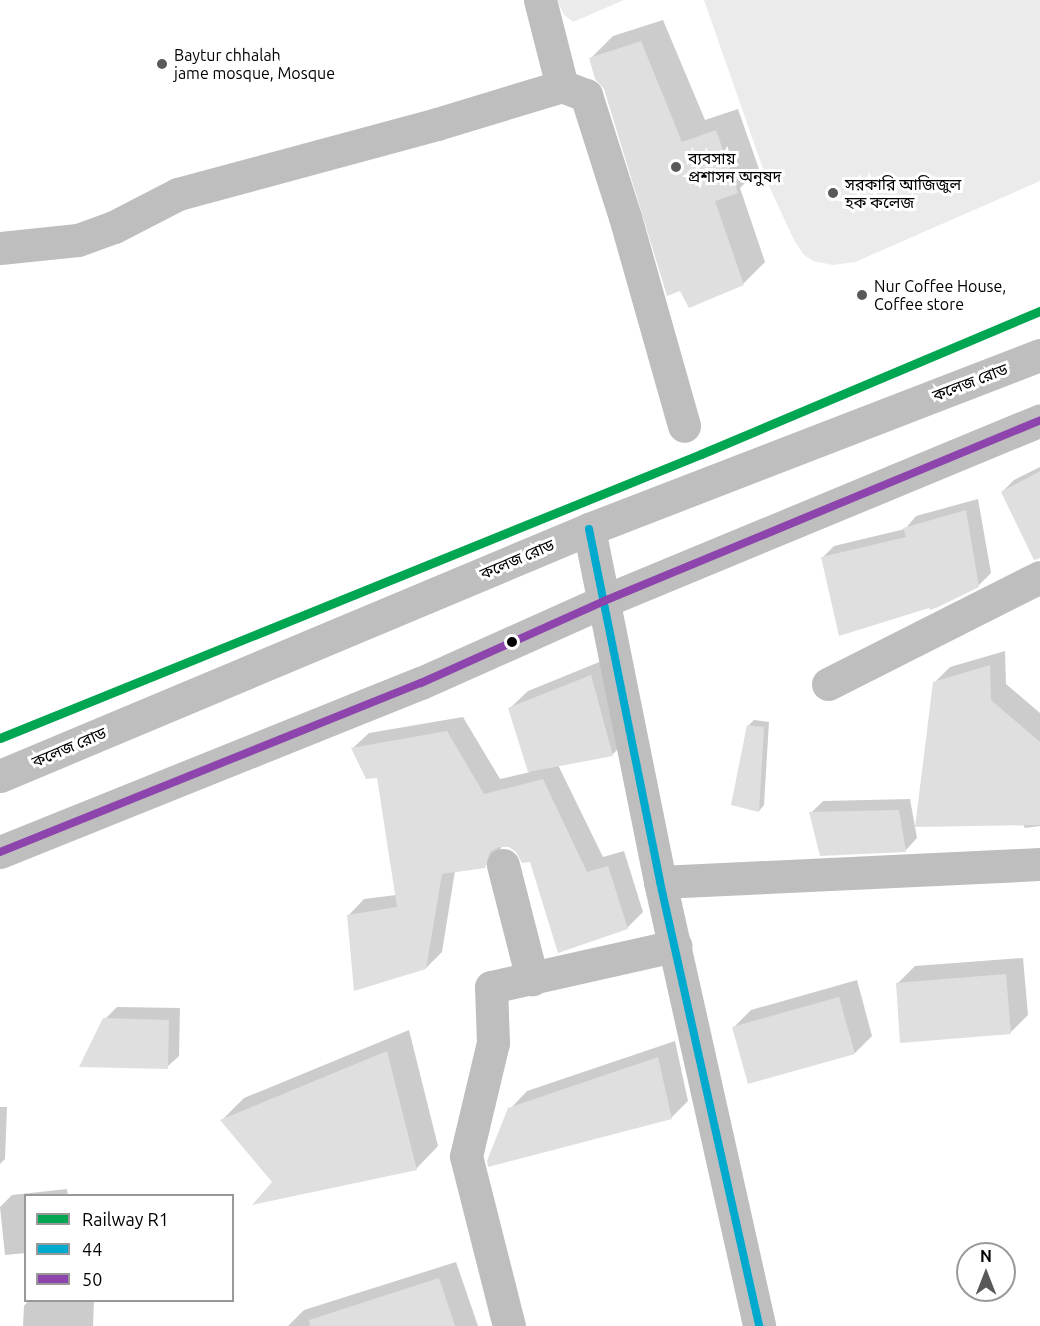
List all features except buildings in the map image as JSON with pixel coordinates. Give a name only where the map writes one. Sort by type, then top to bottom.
[{"type":"main road","points":[[540,0],[562,86]]},
{"type":"main road","points":[[0,248],[78,240],[114,227],[178,194],[437,124],[562,86],[586,95],[625,217],[684,426]]},
{"type":"main road","name":"কলেজ রোড","points":[[0,776],[589,529],[1040,355]]},
{"type":"main road","points":[[0,852],[421,683],[604,601],[1040,420]]},
{"type":"main road","points":[[589,529],[660,882],[759,1326]]},
{"type":"main road","points":[[828,684],[1040,577]]},
{"type":"main road","points":[[660,882],[1040,864]]},
{"type":"main road","points":[[503,865],[532,979]]},
{"type":"main road","points":[[510,1326],[466,1156],[493,1043],[491,987],[675,946]]},
{"type":"shaded area","points":[[557,0],[624,0],[573,22],[564,15]]},
{"type":"shaded area","points":[[704,0],[1040,0],[1040,181],[855,262],[833,265],[813,261],[803,254],[794,240],[769,186]]},
{"type":"rail line","name":"R1","points":[[0,738],[701,454],[1040,311]]},
{"type":"transit line","name":"50","points":[[0,852],[421,683],[604,601],[1040,420]]},
{"type":"transit line","name":"44","points":[[589,529],[660,882],[759,1326]]},
{"type":"place","name":"Baytur chhalah jame mosque, Mosque","points":[[162,64]]},
{"type":"place","name":"ব্যবসায় প্রশাসন অনুষদ","points":[[676,167]]},
{"type":"place","name":"সরকারি আজিজুল হক কলেজ","points":[[833,193]]},
{"type":"place","name":"Nur Coffee House, Coffee store","points":[[862,295]]}]
